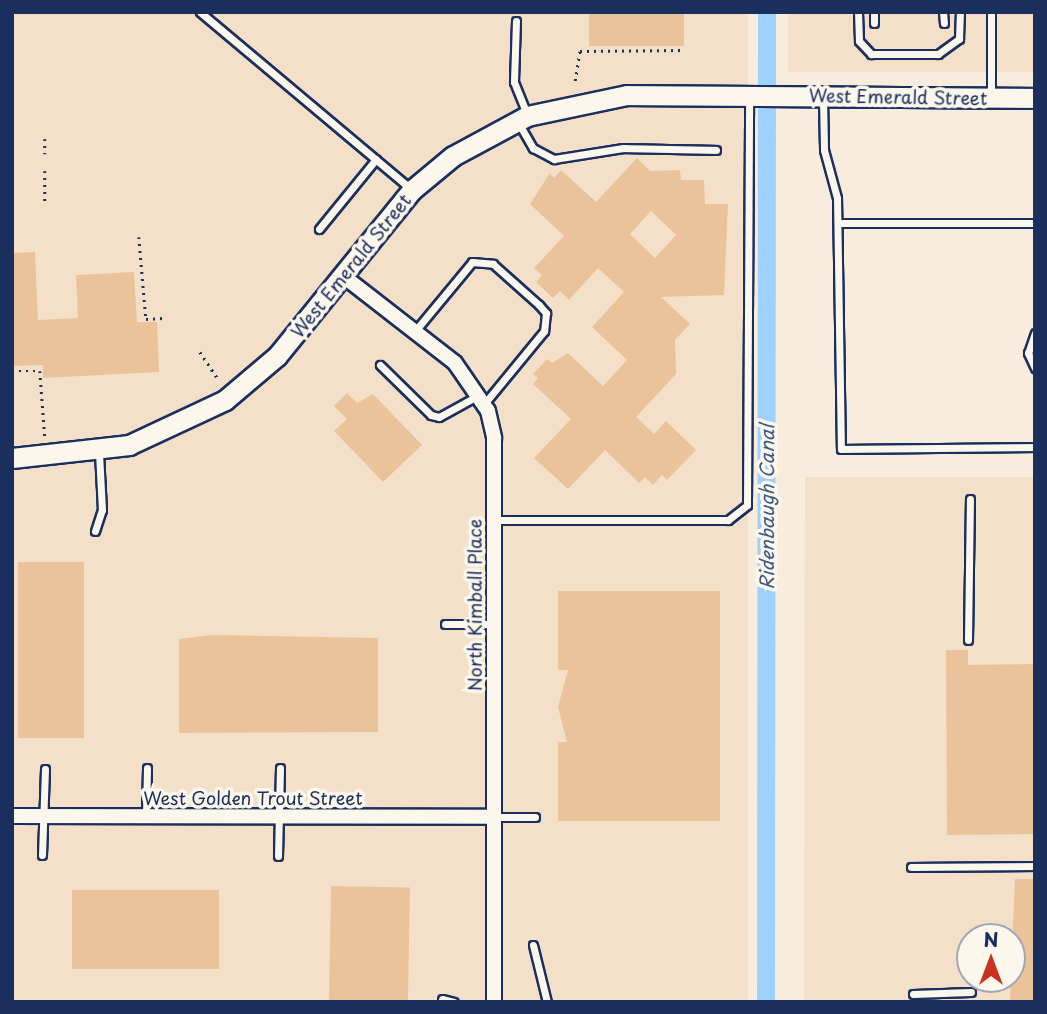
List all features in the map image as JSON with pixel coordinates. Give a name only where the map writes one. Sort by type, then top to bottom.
[{"type":"main road","name":"West Emerald Street","points":[[12,458],[99,452],[155,437],[225,401],[277,356],[412,190],[453,156],[522,118],[589,99],[751,95],[1035,98]]},
{"type":"street","name":"North Kimball Place","points":[[342,275],[455,363],[480,400],[494,438],[494,1002]]},
{"type":"street","name":"West Golden Trout Street","points":[[12,816],[494,817]]},
{"type":"lane","points":[[200,12],[412,190]]},
{"type":"lane","points":[[858,12],[859,41],[871,54],[938,54],[959,39],[960,12]]},
{"type":"lane","points":[[874,12],[874,23]]},
{"type":"lane","points":[[943,12],[944,23]]},
{"type":"lane","points":[[991,12],[991,98]]},
{"type":"lane","points":[[516,21],[514,82],[522,118],[533,148],[554,159],[623,148],[716,150]]},
{"type":"lane","points":[[494,520],[728,520],[747,505],[751,95]]},
{"type":"lane","points":[[823,96],[824,150],[838,223],[841,449],[1035,447]]},
{"type":"lane","points":[[319,229],[376,159]]},
{"type":"lane","points":[[838,223],[1035,223]]},
{"type":"lane","points":[[380,365],[439,417],[480,400],[544,331],[546,313],[493,264],[472,262],[415,332]]},
{"type":"lane","points":[[1035,333],[1028,353],[1035,368]]},
{"type":"lane","points":[[95,531],[102,510],[99,452]]},
{"type":"lane","points":[[968,640],[970,499]]},
{"type":"lane","points":[[445,624],[494,624]]},
{"type":"lane","points":[[145,817],[147,768]]},
{"type":"lane","points":[[278,856],[280,768]]},
{"type":"lane","points":[[42,855],[45,769]]},
{"type":"lane","points":[[494,817],[535,817]]},
{"type":"lane","points":[[911,867],[1035,866]]},
{"type":"lane","points":[[533,945],[547,1002]]},
{"type":"lane","points":[[913,993],[956,992]]},
{"type":"lane","points":[[442,999],[454,1002]]},
{"type":"path","points":[[575,81],[580,51],[685,50]]},
{"type":"path","points":[[46,139],[46,154]]},
{"type":"path","points":[[46,171],[46,201]]},
{"type":"path","points":[[139,237],[146,319],[163,318]]},
{"type":"path","points":[[200,352],[218,379]]},
{"type":"path","points":[[12,370],[40,371],[45,436]]},
{"type":"shaded area","points":[[12,12],[748,12],[748,1002],[12,1002]]},
{"type":"shaded area","points":[[788,12],[1035,12],[1035,72],[788,72]]},
{"type":"shaded area","points":[[805,477],[1035,477],[1035,1002],[804,1002]]},
{"type":"building","points":[[589,12],[684,12],[684,46],[589,46]]},
{"type":"building","points":[[637,158],[650,171],[680,170],[681,180],[704,180],[705,204],[728,204],[724,295],[661,297],[690,324],[675,340],[676,374],[636,417],[654,434],[666,421],[696,450],[667,480],[662,475],[653,485],[645,477],[639,483],[605,450],[568,489],[534,458],[571,419],[533,384],[538,378],[533,374],[547,359],[552,363],[568,353],[603,386],[627,360],[592,327],[624,292],[598,268],[569,300],[560,291],[553,298],[536,282],[542,275],[534,268],[564,236],[530,204],[550,173],[554,178],[561,170],[596,202]],"holes":[[[651,211],[676,235],[655,258],[630,234]]]},
{"type":"building","points":[[35,252],[38,320],[78,318],[76,275],[134,272],[137,322],[157,322],[159,372],[43,378],[43,365],[12,366],[12,253]]},
{"type":"building","points":[[347,393],[357,403],[373,394],[422,445],[383,482],[334,431],[347,419],[334,406]]},
{"type":"building","points":[[18,562],[84,562],[84,738],[18,738]]},
{"type":"building","points":[[558,591],[720,591],[720,821],[558,821],[558,742],[567,742],[558,707],[568,670],[558,670]]},
{"type":"building","points":[[212,635],[378,638],[378,732],[179,733],[179,639]]},
{"type":"building","points":[[946,650],[968,650],[968,665],[1035,664],[1035,834],[947,835]]},
{"type":"building","points":[[1015,879],[1035,879],[1035,1002],[1010,1002],[1010,993],[1026,993],[1026,923],[1013,923]]},
{"type":"building","points":[[331,886],[410,887],[408,1002],[329,1002]]},
{"type":"building","points":[[72,890],[219,890],[219,969],[72,969]]},
{"type":"waterway","name":"Ridenbaugh Canal","points":[[766,1002],[767,12]]}]
